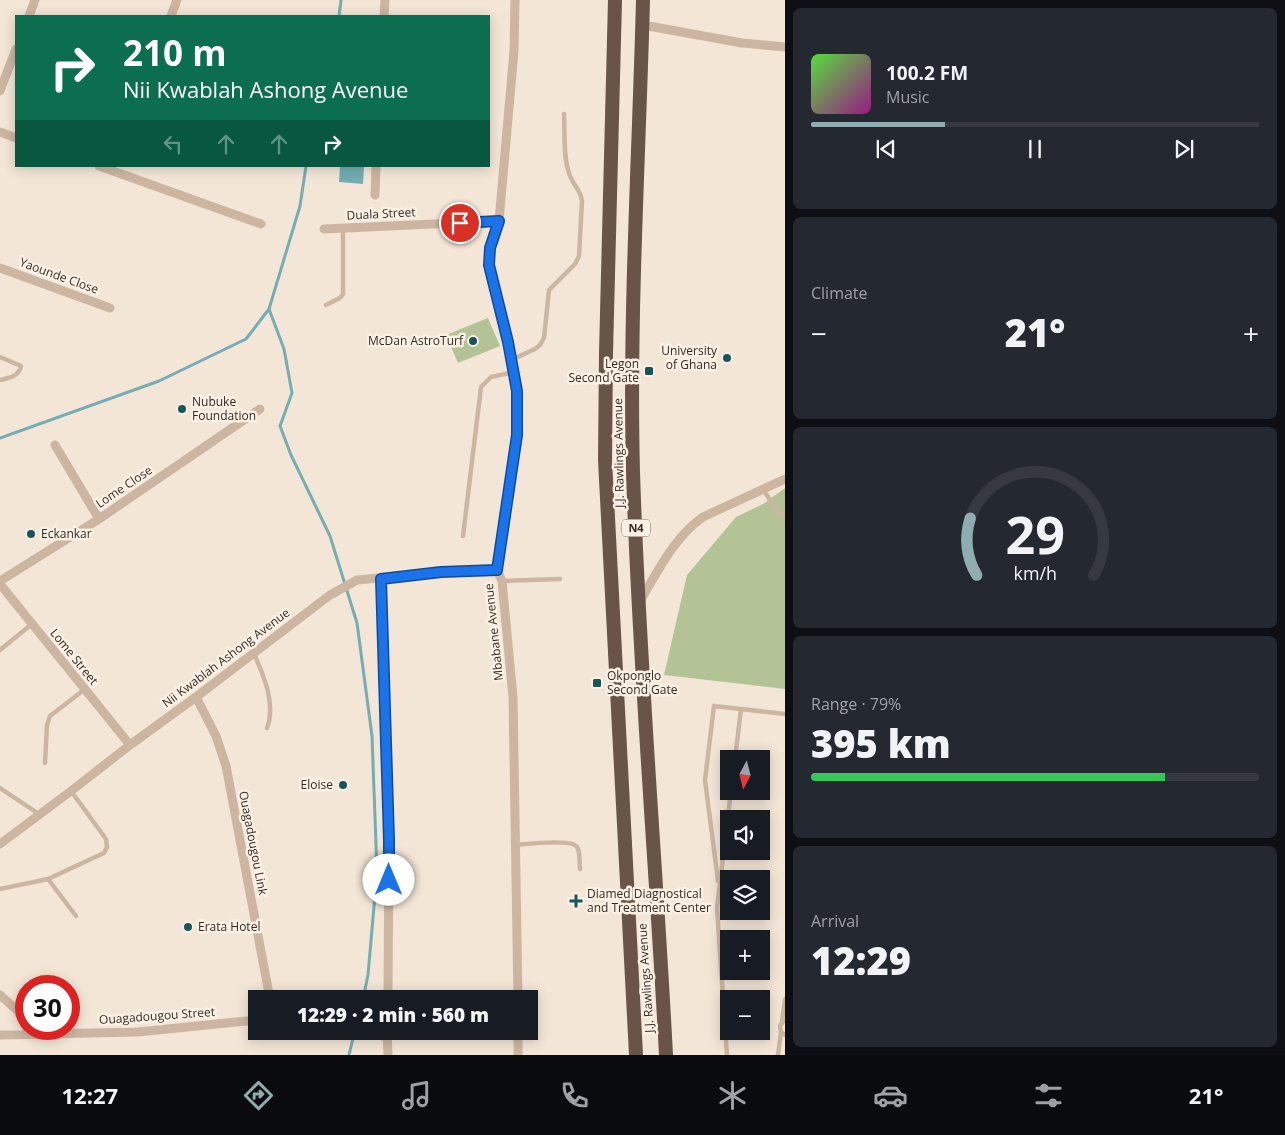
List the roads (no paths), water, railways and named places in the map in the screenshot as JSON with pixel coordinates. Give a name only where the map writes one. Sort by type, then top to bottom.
[{"type":"highway","name":"J.J. Rawlings Avenue","points":[[615,0],[605,460],[636,1055]]},
{"type":"highway","name":"J.J. Rawlings Avenue","points":[[643,0],[634,311],[633,470],[647,773],[666,1055]]},
{"type":"street","points":[[28,15],[35,0]]},
{"type":"street","points":[[171,15],[177,0]]},
{"type":"street","points":[[384,15],[385,0]]},
{"type":"street","name":"Mbabane Avenue","points":[[515,0],[514,51],[499,221],[490,248],[489,265],[517,391],[517,435],[497,570],[502,581],[513,697],[518,990]]},
{"type":"street","points":[[643,25],[742,43],[785,47]]},
{"type":"street","points":[[0,91],[15,52]]},
{"type":"street","points":[[0,132],[15,138]]},
{"type":"street","points":[[375,195],[376,167]]},
{"type":"street","points":[[112,168],[260,224]]},
{"type":"street","name":"Duala Street","points":[[324,229],[499,221]]},
{"type":"street","name":"Yaounde Close","points":[[0,268],[110,308]]},
{"type":"street","name":"Lome Close","points":[[0,582],[99,519],[260,409]]},
{"type":"street","points":[[55,445],[99,519]]},
{"type":"street","points":[[638,604],[686,530],[702,517],[785,479]]},
{"type":"street","name":"Nii Kwablah Ashong Avenue","points":[[0,844],[71,792],[130,744],[254,654],[330,595],[357,580],[441,572],[497,570]]},
{"type":"street","points":[[381,579],[389,840],[388,990]]},
{"type":"street","name":"Lome Street","points":[[0,582],[130,744]]},
{"type":"street","name":"Ouagadougou Link","points":[[196,697],[216,736],[226,766],[268,990]]},
{"type":"street","points":[[0,995],[15,1008]]},
{"type":"street","name":"Ouagadougou Street","points":[[80,1031],[138,1032],[248,1021]]},
{"type":"street","name":"Ouagadougou Street","points":[[0,1035],[15,1032]]},
{"type":"street","points":[[387,1040],[388,1055]]},
{"type":"street","points":[[518,1040],[518,1055]]},
{"type":"lane","points":[[511,360],[540,345],[544,338],[549,290],[575,264],[579,256],[582,201],[581,194],[571,179],[567,167],[564,114]]},
{"type":"lane","points":[[326,305],[340,298],[343,294],[343,228]]},
{"type":"lane","points":[[0,356],[21,366],[20,372],[16,376],[0,380]]},
{"type":"lane","points":[[463,536],[481,387],[491,377],[514,372]]},
{"type":"lane","points":[[762,489],[778,513],[785,517]]},
{"type":"lane","points":[[502,581],[560,579]]},
{"type":"lane","points":[[0,650],[32,624]]},
{"type":"lane","points":[[254,654],[264,676],[269,702],[270,721],[267,728]]},
{"type":"lane","points":[[45,763],[47,725],[50,716],[85,689]]},
{"type":"lane","points":[[719,890],[705,780],[714,706],[785,714]]},
{"type":"lane","points":[[735,750],[741,709]]},
{"type":"lane","points":[[0,788],[39,814]]},
{"type":"lane","points":[[0,889],[48,879],[104,852],[107,847],[106,838],[71,792]]},
{"type":"lane","points":[[727,1055],[717,908],[730,800]]},
{"type":"lane","points":[[516,845],[566,842],[574,844],[578,848],[580,869]]},
{"type":"lane","points":[[48,879],[76,916]]},
{"type":"lane","points":[[778,1055],[783,1033],[780,1026],[784,1020],[785,1000]]},
{"type":"water","points":[[340,167],[364,167],[363,184],[339,182]]},
{"type":"waterway","points":[[339,15],[341,0]]},
{"type":"waterway","points":[[306,167],[300,206],[269,309],[284,349],[292,393],[280,426],[291,455],[330,536],[357,623],[372,736],[377,872],[368,975],[365,990]]},
{"type":"waterway","points":[[0,438],[159,381],[246,339],[269,309]]},
{"type":"waterway","points":[[349,1055],[353,1040]]},
{"type":"place","name":"McDan AstroTurf","points":[[473,341]]},
{"type":"place","name":"University of Ghana","points":[[727,358]]},
{"type":"place","name":"Legon Second Gate","points":[[649,371]]},
{"type":"place","name":"Nubuke Foundation","points":[[182,409]]},
{"type":"place","name":"Eckankar","points":[[31,534]]},
{"type":"place","name":"Okponglo Second Gate","points":[[597,683]]},
{"type":"place","name":"Eloise","points":[[343,785]]},
{"type":"place","name":"Diamed Diagnostical and Treatment Center","points":[[576,901]]},
{"type":"place","name":"Erata Hotel","points":[[188,927]]}]
